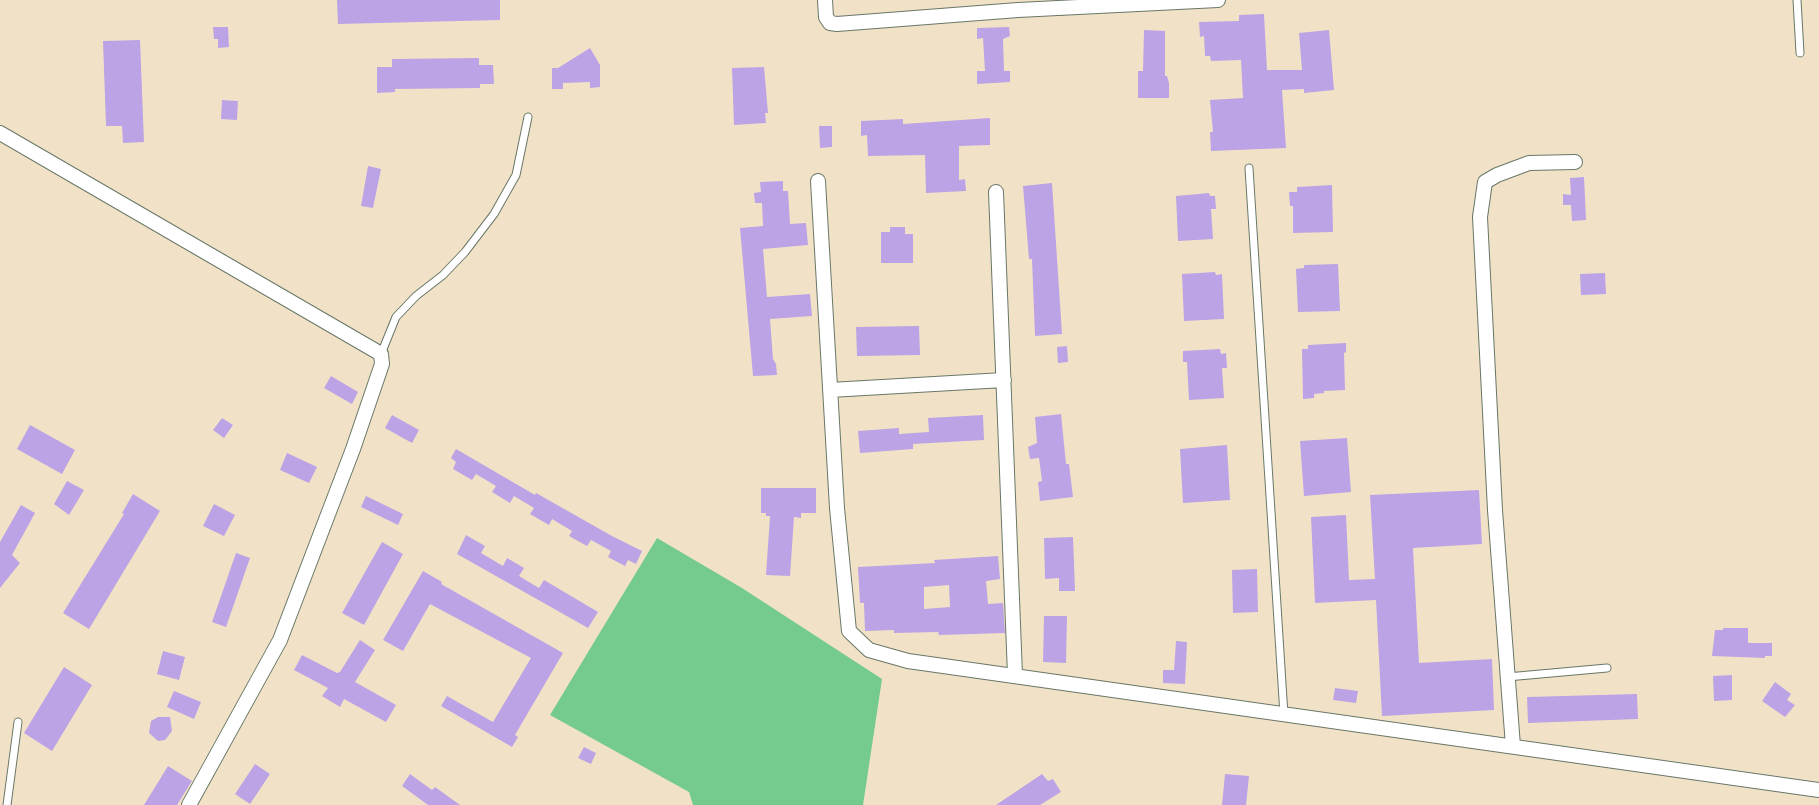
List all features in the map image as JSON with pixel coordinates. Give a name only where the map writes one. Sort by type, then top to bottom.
[{"type":"street","points":[[825,0],[826,16],[830,22],[837,24],[1017,5],[1218,0]]},
{"type":"street","points":[[0,133],[381,354],[382,364],[353,449],[280,640],[189,805]]},
{"type":"street","points":[[1512,746],[1495,510],[1480,217],[1485,182],[1497,175],[1529,163],[1575,162]]},
{"type":"street","points":[[818,182],[837,508],[849,631],[869,650],[908,661],[1819,790]]},
{"type":"street","points":[[996,192],[1015,675]]},
{"type":"street","points":[[830,390],[1004,380]]},
{"type":"lane","points":[[1797,0],[1800,53]]},
{"type":"lane","points":[[381,354],[396,317],[454,263],[494,214],[516,175],[528,117]]},
{"type":"lane","points":[[1249,168],[1284,715]]},
{"type":"lane","points":[[1508,677],[1607,668]]},
{"type":"lane","points":[[7,805],[18,722]]},
{"type":"green space","points":[[657,538],[742,588],[882,679],[863,805],[693,805],[689,792],[550,715]]},
{"type":"building","points":[[337,0],[500,0],[500,20],[338,24]]},
{"type":"building","points":[[1264,14],[1267,70],[1302,70],[1299,33],[1329,30],[1334,90],[1304,93],[1304,89],[1282,90],[1286,148],[1211,151],[1210,132],[1213,132],[1210,100],[1243,98],[1241,60],[1211,61],[1210,56],[1205,56],[1204,36],[1200,37],[1199,22],[1239,21],[1239,15]]},
{"type":"building","points":[[213,27],[228,27],[229,47],[218,48],[218,39],[214,39]]},
{"type":"building","points":[[1009,27],[1010,36],[1003,39],[1004,71],[1010,71],[1010,82],[977,84],[977,71],[985,71],[983,38],[977,39],[977,28]]},
{"type":"building","points":[[1144,30],[1165,31],[1165,76],[1167,76],[1169,83],[1169,98],[1138,98],[1138,71],[1143,71]]},
{"type":"building","points":[[140,40],[144,142],[123,143],[122,126],[106,126],[103,41]]},
{"type":"building","points":[[590,48],[600,65],[600,87],[590,88],[590,82],[563,83],[563,89],[552,89],[552,68],[558,68]]},
{"type":"building","points":[[479,58],[479,65],[493,65],[494,84],[480,84],[480,88],[395,89],[395,92],[377,93],[377,67],[392,67],[392,59]]},
{"type":"building","points":[[764,67],[768,113],[765,113],[766,123],[734,125],[732,68]]},
{"type":"building","points":[[222,100],[238,101],[237,120],[221,119]]},
{"type":"building","points":[[990,118],[990,145],[959,146],[959,180],[965,179],[966,191],[926,193],[925,155],[868,156],[867,135],[861,136],[861,121],[903,119],[903,124]]},
{"type":"building","points":[[819,126],[832,126],[832,147],[820,148]]},
{"type":"building","points":[[368,166],[381,169],[373,208],[361,206]]},
{"type":"building","points":[[1584,177],[1586,220],[1572,221],[1571,205],[1563,205],[1563,194],[1571,195],[1570,178]]},
{"type":"building","points":[[783,181],[783,191],[788,191],[790,224],[806,223],[808,245],[763,249],[767,297],[810,294],[812,316],[770,319],[773,359],[776,364],[777,375],[753,376],[740,228],[763,226],[762,203],[755,203],[754,193],[761,192],[760,182]]},
{"type":"building","points":[[1052,183],[1062,334],[1035,336],[1032,259],[1029,259],[1023,186]]},
{"type":"building","points":[[1332,185],[1333,232],[1293,233],[1293,206],[1290,206],[1289,192],[1297,192],[1297,187]]},
{"type":"building","points":[[1209,193],[1210,196],[1215,196],[1216,209],[1211,209],[1213,239],[1178,241],[1176,196]]},
{"type":"building","points":[[890,227],[905,227],[905,234],[913,234],[913,263],[881,263],[881,232],[890,232]]},
{"type":"building","points":[[1338,264],[1340,311],[1298,312],[1296,269],[1304,268],[1304,265]]},
{"type":"building","points":[[1215,272],[1216,275],[1222,274],[1224,319],[1184,321],[1182,274]]},
{"type":"building","points":[[1605,273],[1606,294],[1581,295],[1580,274]]},
{"type":"building","points":[[919,326],[920,355],[857,356],[856,327]]},
{"type":"building","points":[[1346,343],[1346,352],[1344,353],[1345,390],[1324,391],[1324,393],[1314,394],[1314,398],[1303,399],[1302,349],[1308,349],[1308,345]]},
{"type":"building","points":[[1067,346],[1068,362],[1058,363],[1057,347]]},
{"type":"building","points":[[1220,349],[1221,354],[1226,353],[1227,368],[1222,368],[1224,398],[1189,400],[1187,362],[1183,362],[1183,351]]},
{"type":"building","points":[[331,376],[358,392],[352,404],[324,388]]},
{"type":"building","points":[[1061,414],[1066,464],[1069,464],[1073,497],[1040,501],[1038,482],[1042,481],[1039,458],[1030,459],[1028,447],[1037,443],[1035,417]]},
{"type":"building","points":[[392,415],[419,430],[412,443],[385,428]]},
{"type":"building","points":[[983,415],[984,440],[913,444],[913,449],[860,453],[858,431],[899,428],[899,434],[929,432],[928,418]]},
{"type":"building","points":[[222,418],[233,425],[224,438],[213,430]]},
{"type":"building","points":[[30,425],[75,450],[62,474],[17,449]]},
{"type":"building","points":[[1347,438],[1351,492],[1304,496],[1300,441]]},
{"type":"building","points":[[1227,445],[1230,500],[1183,503],[1180,449]]},
{"type":"building","points":[[456,449],[535,495],[536,493],[642,551],[636,564],[628,560],[625,566],[608,557],[611,551],[591,540],[587,546],[569,536],[572,531],[552,519],[549,525],[530,514],[534,508],[514,496],[510,503],[492,492],[496,486],[476,474],[472,480],[453,469],[456,462],[451,458]]},
{"type":"building","points":[[287,453],[317,467],[309,483],[280,470]]},
{"type":"building","points":[[67,481],[84,490],[69,515],[54,504]]},
{"type":"building","points":[[761,488],[816,488],[816,513],[801,513],[801,518],[794,517],[790,576],[766,575],[770,516],[766,516],[766,513],[761,513]]},
{"type":"building","points":[[1479,490],[1482,544],[1413,548],[1419,663],[1492,659],[1494,710],[1382,716],[1376,600],[1315,603],[1311,517],[1346,515],[1349,580],[1375,579],[1370,495]]},
{"type":"building","points":[[133,494],[160,511],[89,629],[63,613],[124,514],[122,513]]},
{"type":"building","points":[[366,496],[403,514],[398,525],[361,507]]},
{"type":"building","points":[[214,504],[235,515],[224,536],[203,526]]},
{"type":"building","points":[[21,505],[35,513],[12,555],[20,563],[0,588],[0,542]]},
{"type":"building","points":[[466,535],[485,546],[481,553],[503,566],[507,558],[524,568],[519,576],[539,588],[544,580],[598,612],[588,628],[457,554]]},
{"type":"building","points":[[1073,537],[1075,591],[1059,591],[1059,578],[1045,579],[1044,538]]},
{"type":"building","points":[[382,542],[403,554],[364,625],[342,613]]},
{"type":"building","points":[[236,553],[250,558],[226,627],[212,622]]},
{"type":"building","points":[[998,556],[1000,579],[986,581],[988,604],[1003,603],[1005,633],[939,635],[938,632],[894,633],[894,630],[865,631],[864,603],[860,603],[858,567],[935,563],[934,560]],"holes":[[[949,585],[950,607],[924,609],[924,587]]]},
{"type":"building","points":[[1257,569],[1258,612],[1233,613],[1232,570]]},
{"type":"building","points":[[423,571],[442,582],[441,584],[563,653],[515,735],[518,737],[512,747],[441,706],[447,696],[493,722],[531,658],[430,604],[403,651],[383,640]]},
{"type":"building","points":[[1044,616],[1067,616],[1066,663],[1043,662]]},
{"type":"building","points":[[1723,628],[1748,628],[1748,643],[1772,643],[1772,656],[1765,656],[1765,658],[1712,656],[1715,630],[1723,630]]},
{"type":"building","points":[[360,640],[375,650],[355,682],[396,705],[386,722],[344,699],[340,707],[322,696],[328,688],[294,670],[302,655],[337,673],[340,672]]},
{"type":"building","points":[[1176,641],[1187,642],[1185,684],[1163,683],[1163,670],[1174,670]]},
{"type":"building","points":[[163,651],[185,657],[179,680],[157,674]]},
{"type":"building","points":[[64,667],[92,685],[52,751],[24,733]]},
{"type":"building","points":[[1732,675],[1732,700],[1714,701],[1713,676]]},
{"type":"building","points":[[1775,682],[1791,694],[1787,700],[1795,705],[1785,717],[1762,701]]},
{"type":"building","points":[[1335,688],[1358,691],[1356,703],[1333,700]]},
{"type":"building","points":[[174,691],[201,702],[194,719],[167,707]]},
{"type":"building","points":[[1637,694],[1638,719],[1528,723],[1527,697]]},
{"type":"building","points":[[158,717],[170,717],[172,731],[165,740],[158,741],[149,733],[151,721]]},
{"type":"building","points":[[584,747],[596,753],[591,764],[578,758]]},
{"type":"building","points":[[255,764],[270,774],[250,804],[235,794]]},
{"type":"building","points":[[168,766],[192,781],[177,805],[144,805]]},
{"type":"building","points":[[410,774],[432,790],[435,787],[460,805],[428,805],[402,786]]},
{"type":"building","points":[[1042,774],[1048,781],[1053,779],[1061,792],[1040,805],[996,805]]},
{"type":"building","points":[[1225,774],[1249,776],[1246,805],[1222,805]]}]
